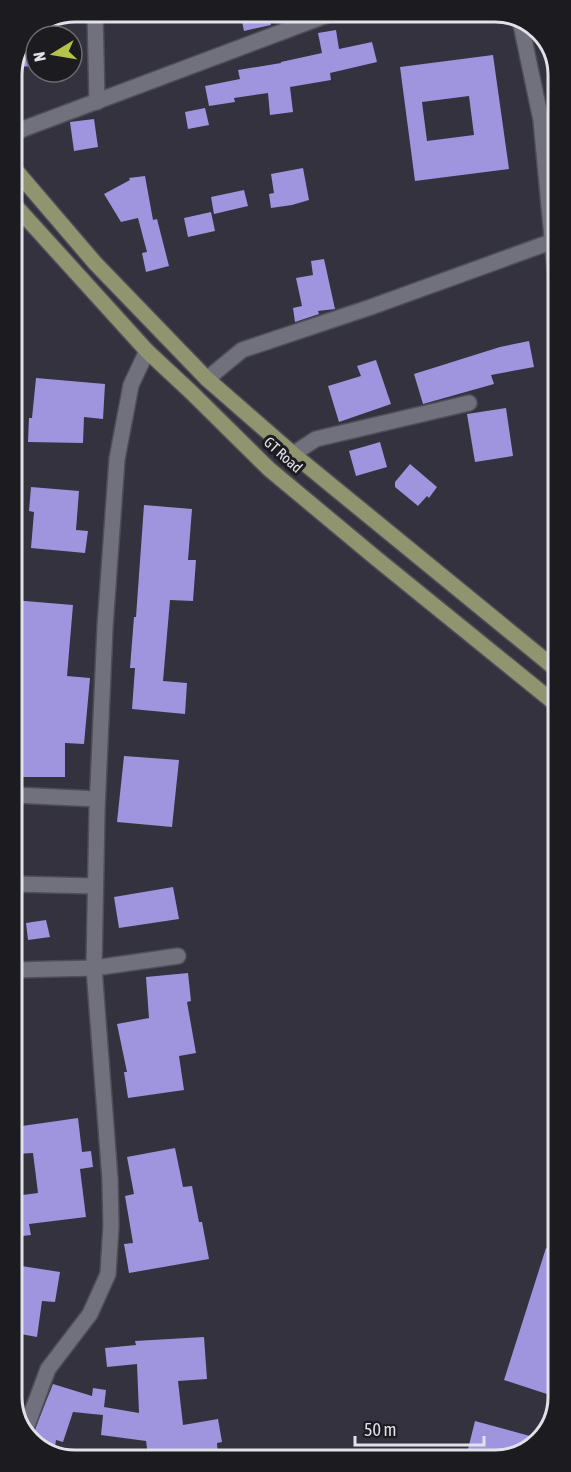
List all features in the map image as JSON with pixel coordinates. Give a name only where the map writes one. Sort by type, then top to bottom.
[{"type":"main road","points":[[23,179],[94,263],[207,379],[293,454],[548,663]]},
{"type":"main road","name":"GT Road","points":[[23,214],[147,351],[269,469],[548,698]]},
{"type":"street","points":[[95,22],[97,102]]},
{"type":"street","points":[[23,129],[97,102],[294,23]]},
{"type":"street","points":[[523,30],[548,120]]},
{"type":"street","points":[[207,379],[242,350],[371,308],[548,243]]},
{"type":"street","points":[[29,1421],[48,1369],[90,1314],[108,1274],[111,1226],[110,1179],[94,968],[97,799],[105,627],[117,459],[131,385],[147,351]]},
{"type":"street","points":[[293,454],[316,439],[469,403]]},
{"type":"street","points":[[22,795],[97,799]]},
{"type":"street","points":[[22,884],[95,886]]},
{"type":"street","points":[[22,970],[94,968],[178,956]]},
{"type":"building","points":[[242,22],[270,22],[271,25],[244,31]]},
{"type":"building","points":[[336,30],[339,49],[372,42],[377,62],[330,73],[331,80],[290,87],[293,112],[270,115],[268,93],[234,98],[235,102],[209,106],[205,86],[240,79],[238,70],[322,53],[318,33]]},
{"type":"building","points":[[493,55],[509,169],[415,181],[400,67]],"holes":[[[469,96],[474,135],[427,141],[422,102]]]},
{"type":"building","points":[[205,108],[209,125],[188,129],[185,112]]},
{"type":"building","points":[[94,119],[98,147],[74,151],[70,122]]},
{"type":"building","points":[[303,168],[309,200],[271,208],[269,194],[274,193],[271,174]]},
{"type":"building","points":[[145,176],[153,220],[157,219],[169,266],[146,272],[142,253],[147,252],[138,218],[121,222],[104,194],[130,180],[129,178]]},
{"type":"building","points":[[244,190],[248,206],[214,214],[211,197]]},
{"type":"building","points":[[211,212],[215,231],[188,237],[184,218]]},
{"type":"building","points":[[324,259],[335,309],[318,311],[319,314],[295,322],[293,308],[302,306],[296,278],[313,275],[311,261]]},
{"type":"building","points":[[529,341],[534,367],[491,375],[494,384],[423,404],[414,374],[500,347]]},
{"type":"building","points":[[376,360],[391,404],[339,422],[328,386],[361,376],[357,366]]},
{"type":"building","points":[[36,378],[105,384],[103,419],[84,417],[83,443],[28,442],[29,418],[32,418]]},
{"type":"building","points":[[506,408],[513,456],[475,462],[467,414]]},
{"type":"building","points":[[380,442],[387,467],[356,476],[349,451]]},
{"type":"building","points":[[410,464],[437,487],[429,498],[427,496],[418,506],[395,487],[395,482]]},
{"type":"building","points":[[31,487],[79,491],[76,530],[88,531],[85,553],[31,548],[34,512],[29,511]]},
{"type":"building","points":[[144,505],[192,509],[188,560],[196,560],[193,601],[170,600],[163,681],[187,683],[185,714],[132,709],[135,668],[130,668]]},
{"type":"building","points":[[23,601],[73,605],[67,676],[90,678],[84,744],[65,743],[65,777],[22,777]]},
{"type":"building","points":[[124,756],[179,760],[172,827],[117,822]]},
{"type":"building","points":[[173,887],[179,919],[119,928],[114,897]]},
{"type":"building","points":[[46,920],[50,937],[28,940],[26,923]]},
{"type":"building","points":[[188,973],[191,1001],[187,1002],[196,1053],[179,1056],[184,1090],[128,1098],[124,1072],[127,1072],[117,1024],[149,1018],[146,977]]},
{"type":"building","points":[[78,1118],[82,1152],[91,1151],[93,1167],[80,1169],[86,1217],[29,1224],[31,1235],[22,1236],[22,1195],[38,1193],[33,1153],[22,1154],[22,1126]]},
{"type":"building","points":[[175,1148],[183,1187],[192,1186],[209,1259],[129,1273],[124,1244],[133,1243],[125,1196],[134,1194],[127,1157]]},
{"type":"building","points":[[546,1248],[548,1249],[548,1394],[504,1380]]},
{"type":"building","points":[[22,1266],[60,1272],[55,1302],[42,1301],[37,1337],[22,1334]]},
{"type":"building","points":[[204,1337],[207,1379],[178,1381],[183,1425],[218,1419],[222,1442],[217,1443],[217,1449],[147,1449],[146,1441],[101,1435],[103,1415],[73,1412],[63,1442],[56,1440],[55,1445],[43,1439],[35,1430],[53,1384],[92,1396],[93,1388],[106,1390],[104,1407],[139,1413],[137,1364],[107,1367],[105,1348],[136,1345],[135,1341]]},
{"type":"building","points":[[475,1421],[531,1436],[513,1447],[496,1450],[468,1450]]}]
